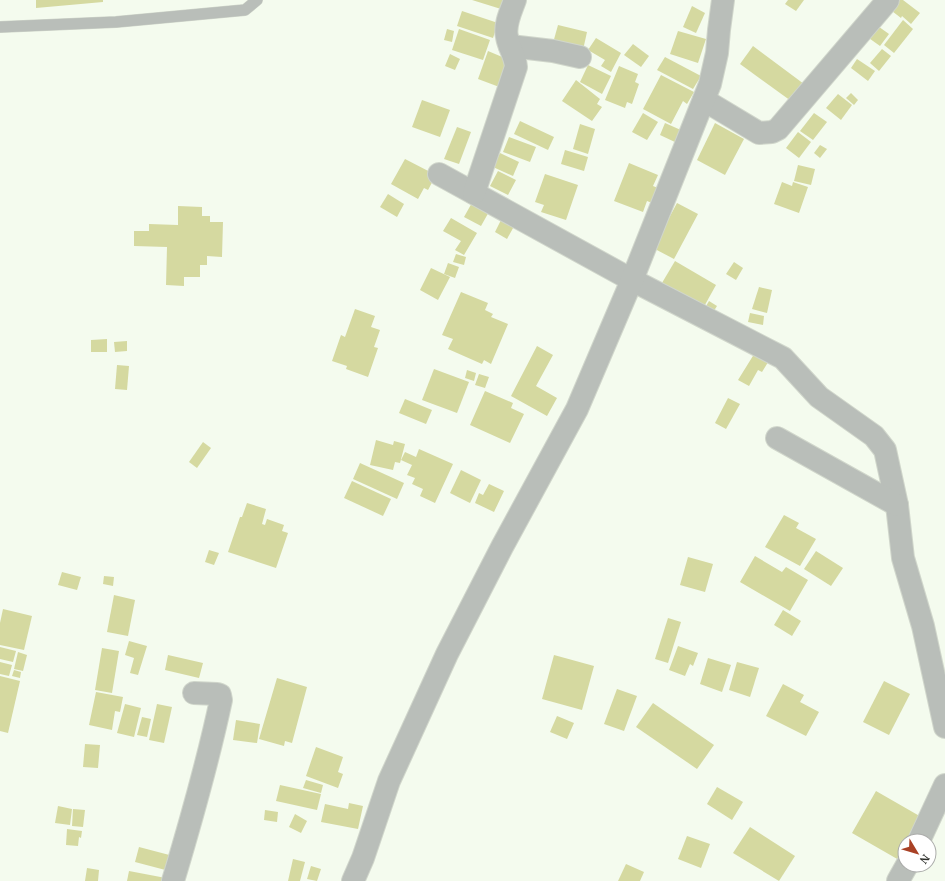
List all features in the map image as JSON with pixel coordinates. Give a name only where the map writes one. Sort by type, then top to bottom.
[{"type":"street","points":[[474,193],[516,67],[515,57],[507,38],[506,31],[515,0]]},
{"type":"street","points":[[353,881],[363,858],[389,781],[444,661],[502,546],[577,409],[632,280],[710,84],[717,53],[723,0]]},
{"type":"street","points":[[704,100],[760,133],[772,132],[778,129],[888,0]]},
{"type":"street","points":[[510,46],[553,51],[580,57]]},
{"type":"street","points":[[439,174],[632,280],[783,358],[819,397],[874,436],[885,450],[897,505],[904,558],[922,626],[945,727]]},
{"type":"street","points":[[777,438],[897,505]]},
{"type":"street","points":[[173,881],[188,831],[222,700],[220,695],[217,694],[194,693]]},
{"type":"street","points":[[923,833],[945,785]]},
{"type":"lane","points":[[0,27],[116,22],[245,10],[257,0]]},
{"type":"building","points":[[36,0],[103,0],[103,2],[36,8]]},
{"type":"building","points":[[472,0],[504,0],[501,9]]},
{"type":"building","points":[[788,0],[804,0],[796,11],[785,4]]},
{"type":"building","points":[[895,0],[903,0],[920,13],[911,24],[902,16],[901,18],[888,8]]},
{"type":"building","points":[[692,6],[705,13],[696,33],[683,27]]},
{"type":"building","points":[[462,11],[498,23],[493,38],[457,26]]},
{"type":"building","points":[[903,20],[913,29],[894,53],[884,45]]},
{"type":"building","points":[[875,24],[889,34],[880,46],[866,36]]},
{"type":"building","points":[[558,25],[587,32],[583,50],[553,43]]},
{"type":"building","points":[[447,29],[454,31],[452,42],[444,40]]},
{"type":"building","points":[[459,29],[490,40],[483,60],[452,50]]},
{"type":"building","points":[[678,31],[706,39],[698,63],[670,54]]},
{"type":"building","points":[[596,38],[621,53],[611,72],[601,66],[605,60],[588,50]]},
{"type":"building","points":[[633,44],[649,56],[641,67],[624,55]]},
{"type":"building","points":[[753,46],[804,84],[791,101],[740,64]]},
{"type":"building","points":[[882,49],[891,56],[879,71],[870,63]]},
{"type":"building","points":[[488,51],[512,61],[502,88],[478,79]]},
{"type":"building","points":[[450,54],[460,59],[455,70],[445,66]]},
{"type":"building","points":[[665,57],[701,76],[693,89],[657,70]]},
{"type":"building","points":[[857,59],[875,71],[868,81],[851,68]]},
{"type":"building","points":[[588,65],[611,76],[602,94],[580,82]]},
{"type":"building","points":[[619,66],[638,74],[635,82],[639,84],[632,104],[627,102],[625,108],[605,100]]},
{"type":"building","points":[[661,75],[694,92],[687,104],[683,101],[671,124],[643,109]]},
{"type":"building","points":[[576,80],[600,99],[597,104],[602,107],[592,121],[562,101]]},
{"type":"building","points":[[851,93],[858,100],[854,105],[846,98]]},
{"type":"building","points":[[838,94],[852,105],[841,120],[826,108]]},
{"type":"building","points":[[422,100],[450,110],[440,137],[412,127]]},
{"type":"building","points":[[643,113],[658,122],[647,140],[632,132]]},
{"type":"building","points":[[814,113],[827,122],[813,140],[800,131]]},
{"type":"building","points":[[520,121],[554,137],[548,150],[514,134]]},
{"type":"building","points":[[665,123],[683,131],[677,143],[660,135]]},
{"type":"building","points":[[715,123],[744,139],[725,175],[697,160]]},
{"type":"building","points":[[580,124],[595,129],[588,154],[573,149]]},
{"type":"building","points":[[457,127],[471,132],[459,164],[444,159]]},
{"type":"building","points":[[798,132],[811,142],[799,158],[786,148]]},
{"type":"building","points":[[509,137],[536,147],[530,162],[503,152]]},
{"type":"building","points":[[820,145],[827,149],[820,158],[814,153]]},
{"type":"building","points":[[565,150],[588,157],[584,171],[561,164]]},
{"type":"building","points":[[500,153],[519,162],[513,176],[493,167]]},
{"type":"building","points":[[405,159],[436,175],[428,190],[424,188],[418,199],[391,184]]},
{"type":"building","points":[[629,163],[658,175],[653,186],[658,188],[652,203],[647,201],[643,212],[614,201]]},
{"type":"building","points":[[798,165],[815,169],[811,185],[794,181]]},
{"type":"building","points":[[498,171],[516,180],[508,195],[490,186]]},
{"type":"building","points":[[545,174],[578,185],[566,220],[541,212],[544,205],[535,202]]},
{"type":"building","points":[[782,182],[792,186],[793,182],[808,187],[799,213],[774,204]]},
{"type":"building","points":[[482,185],[499,194],[481,226],[464,217]]},
{"type":"building","points":[[388,194],[404,204],[397,217],[380,207]]},
{"type":"building","points":[[677,203],[698,214],[674,259],[653,248]]},
{"type":"building","points":[[178,206],[202,207],[202,216],[210,216],[210,222],[223,222],[222,257],[207,256],[207,265],[200,265],[200,277],[184,277],[184,286],[166,285],[167,247],[134,246],[134,231],[149,231],[149,224],[178,225]]},
{"type":"building","points":[[505,212],[518,219],[507,239],[495,232]]},
{"type":"building","points":[[451,218],[477,233],[464,255],[455,250],[461,241],[443,231]]},
{"type":"building","points":[[456,254],[466,257],[464,265],[453,262]]},
{"type":"building","points":[[675,261],[716,285],[701,312],[659,288]]},
{"type":"building","points":[[734,262],[743,268],[736,280],[726,274]]},
{"type":"building","points":[[448,263],[459,267],[455,278],[444,274]]},
{"type":"building","points":[[431,268],[450,277],[438,300],[420,290]]},
{"type":"building","points":[[759,287],[772,290],[767,313],[752,309]]},
{"type":"building","points":[[461,292],[488,303],[485,310],[493,314],[491,317],[508,324],[491,364],[484,360],[482,364],[448,349],[453,339],[442,335]]},
{"type":"building","points":[[709,301],[717,306],[710,317],[702,313]]},
{"type":"building","points":[[355,309],[375,316],[371,327],[380,330],[374,347],[378,348],[368,377],[346,369],[347,366],[332,361],[341,335],[345,337]]},
{"type":"building","points":[[750,313],[764,316],[763,325],[748,322]]},
{"type":"building","points":[[107,339],[107,352],[91,352],[91,340]]},
{"type":"building","points":[[127,341],[127,351],[115,352],[114,342]]},
{"type":"building","points":[[537,346],[553,355],[536,386],[557,398],[547,416],[511,396]]},
{"type":"building","points":[[756,351],[770,359],[762,372],[758,370],[749,386],[738,380]]},
{"type":"building","points":[[117,365],[129,366],[127,390],[115,389]]},
{"type":"building","points":[[434,369],[469,382],[457,413],[422,400]]},
{"type":"building","points":[[467,370],[476,373],[474,381],[465,378]]},
{"type":"building","points":[[479,374],[489,377],[485,388],[475,385]]},
{"type":"building","points":[[485,391],[513,403],[511,408],[524,414],[510,443],[470,425]]},
{"type":"building","points":[[728,398],[740,404],[726,429],[715,423]]},
{"type":"building","points":[[405,399],[432,410],[426,424],[399,413]]},
{"type":"building","points":[[376,440],[393,445],[394,441],[405,444],[400,463],[395,462],[393,470],[370,465]]},
{"type":"building","points":[[203,442],[211,448],[197,468],[189,462]]},
{"type":"building","points":[[419,449],[453,464],[435,503],[420,496],[423,489],[412,484],[415,478],[407,475],[412,465],[401,460],[405,452],[416,457]]},
{"type":"building","points":[[360,463],[404,483],[397,499],[353,479]]},
{"type":"building","points":[[461,470],[481,480],[470,503],[450,493]]},
{"type":"building","points":[[352,481],[391,499],[383,516],[344,498]]},
{"type":"building","points":[[489,484],[504,491],[494,512],[475,503],[479,493],[483,495]]},
{"type":"building","points":[[247,503],[266,509],[262,524],[265,525],[267,519],[284,525],[282,531],[288,533],[276,568],[228,552],[240,517],[242,517]]},
{"type":"building","points":[[784,515],[799,523],[796,528],[816,539],[800,566],[765,547]]},
{"type":"building","points":[[209,550],[219,553],[214,565],[205,562]]},
{"type":"building","points":[[816,551],[843,568],[831,586],[804,569]]},
{"type":"building","points":[[755,556],[782,572],[786,567],[808,580],[790,611],[740,582]]},
{"type":"building","points":[[688,557],[713,564],[705,592],[680,585]]},
{"type":"building","points":[[62,572],[81,577],[77,590],[58,585]]},
{"type":"building","points":[[104,576],[114,577],[113,586],[103,584]]},
{"type":"building","points":[[114,595],[135,600],[128,636],[107,632]]},
{"type":"building","points":[[3,609],[32,616],[24,650],[0,645],[0,623]]},
{"type":"building","points":[[783,610],[801,621],[792,636],[774,625]]},
{"type":"building","points":[[668,618],[681,622],[668,663],[655,659]]},
{"type":"building","points":[[129,641],[147,646],[138,675],[130,673],[134,658],[125,655]]},
{"type":"building","points":[[678,646],[698,653],[693,666],[690,664],[685,676],[669,670]]},
{"type":"building","points":[[0,647],[16,651],[13,662],[0,659]]},
{"type":"building","points":[[102,648],[119,651],[112,693],[95,690]]},
{"type":"building","points":[[18,652],[27,655],[23,671],[14,669]]},
{"type":"building","points":[[168,655],[203,663],[199,678],[165,670]]},
{"type":"building","points":[[554,655],[594,666],[582,710],[542,699]]},
{"type":"building","points":[[708,658],[731,665],[722,692],[700,684]]},
{"type":"building","points":[[0,662],[12,665],[9,676],[0,674]]},
{"type":"building","points":[[737,662],[759,668],[750,697],[729,690]]},
{"type":"building","points":[[14,670],[21,672],[20,678],[12,676]]},
{"type":"building","points":[[0,676],[20,681],[8,733],[0,731]]},
{"type":"building","points":[[277,678],[307,687],[292,743],[285,741],[284,746],[259,739]]},
{"type":"building","points":[[884,681],[910,694],[889,735],[863,722]]},
{"type":"building","points":[[783,684],[804,695],[800,702],[819,712],[806,736],[766,716]]},
{"type":"building","points":[[617,689],[637,696],[624,731],[604,724]]},
{"type":"building","points":[[96,692],[123,697],[120,712],[115,711],[112,730],[89,725]]},
{"type":"building","points":[[653,703],[714,745],[697,769],[636,727]]},
{"type":"building","points":[[125,704],[141,708],[134,737],[117,733]]},
{"type":"building","points":[[157,704],[172,707],[164,743],[149,740]]},
{"type":"building","points":[[557,716],[574,723],[567,739],[550,732]]},
{"type":"building","points":[[142,717],[151,719],[147,737],[137,735]]},
{"type":"building","points":[[236,720],[260,724],[257,743],[233,740]]},
{"type":"building","points":[[85,744],[100,745],[98,768],[83,767]]},
{"type":"building","points":[[316,747],[343,757],[338,772],[343,774],[338,788],[306,776]]},
{"type":"building","points":[[306,780],[323,785],[321,793],[303,788]]},
{"type":"building","points":[[280,785],[321,794],[317,810],[276,801]]},
{"type":"building","points":[[717,787],[743,802],[732,820],[707,804]]},
{"type":"building","points":[[876,791],[923,818],[915,833],[897,833],[897,859],[852,833]]},
{"type":"building","points":[[349,803],[363,806],[358,829],[321,822],[325,804],[348,809]]},
{"type":"building","points":[[58,806],[72,809],[70,825],[55,823]]},
{"type":"building","points":[[73,809],[85,810],[83,827],[72,826]]},
{"type":"building","points":[[265,810],[278,812],[277,822],[264,820]]},
{"type":"building","points":[[295,814],[307,821],[301,833],[289,827]]},
{"type":"building","points":[[750,827],[795,856],[779,881],[733,853]]},
{"type":"building","points":[[67,829],[82,831],[81,838],[79,837],[78,846],[66,845]]},
{"type":"building","points":[[687,836],[710,844],[701,868],[678,859]]},
{"type":"building","points":[[139,847],[177,857],[173,872],[135,862]]},
{"type":"building","points":[[293,859],[305,862],[300,881],[288,881]]},
{"type":"building","points":[[626,864],[644,872],[640,881],[618,881]]},
{"type":"building","points":[[311,866],[321,869],[317,881],[307,879]]},
{"type":"building","points":[[87,868],[99,870],[98,881],[85,881]]},
{"type":"building","points":[[129,871],[171,879],[170,881],[127,881]]}]
